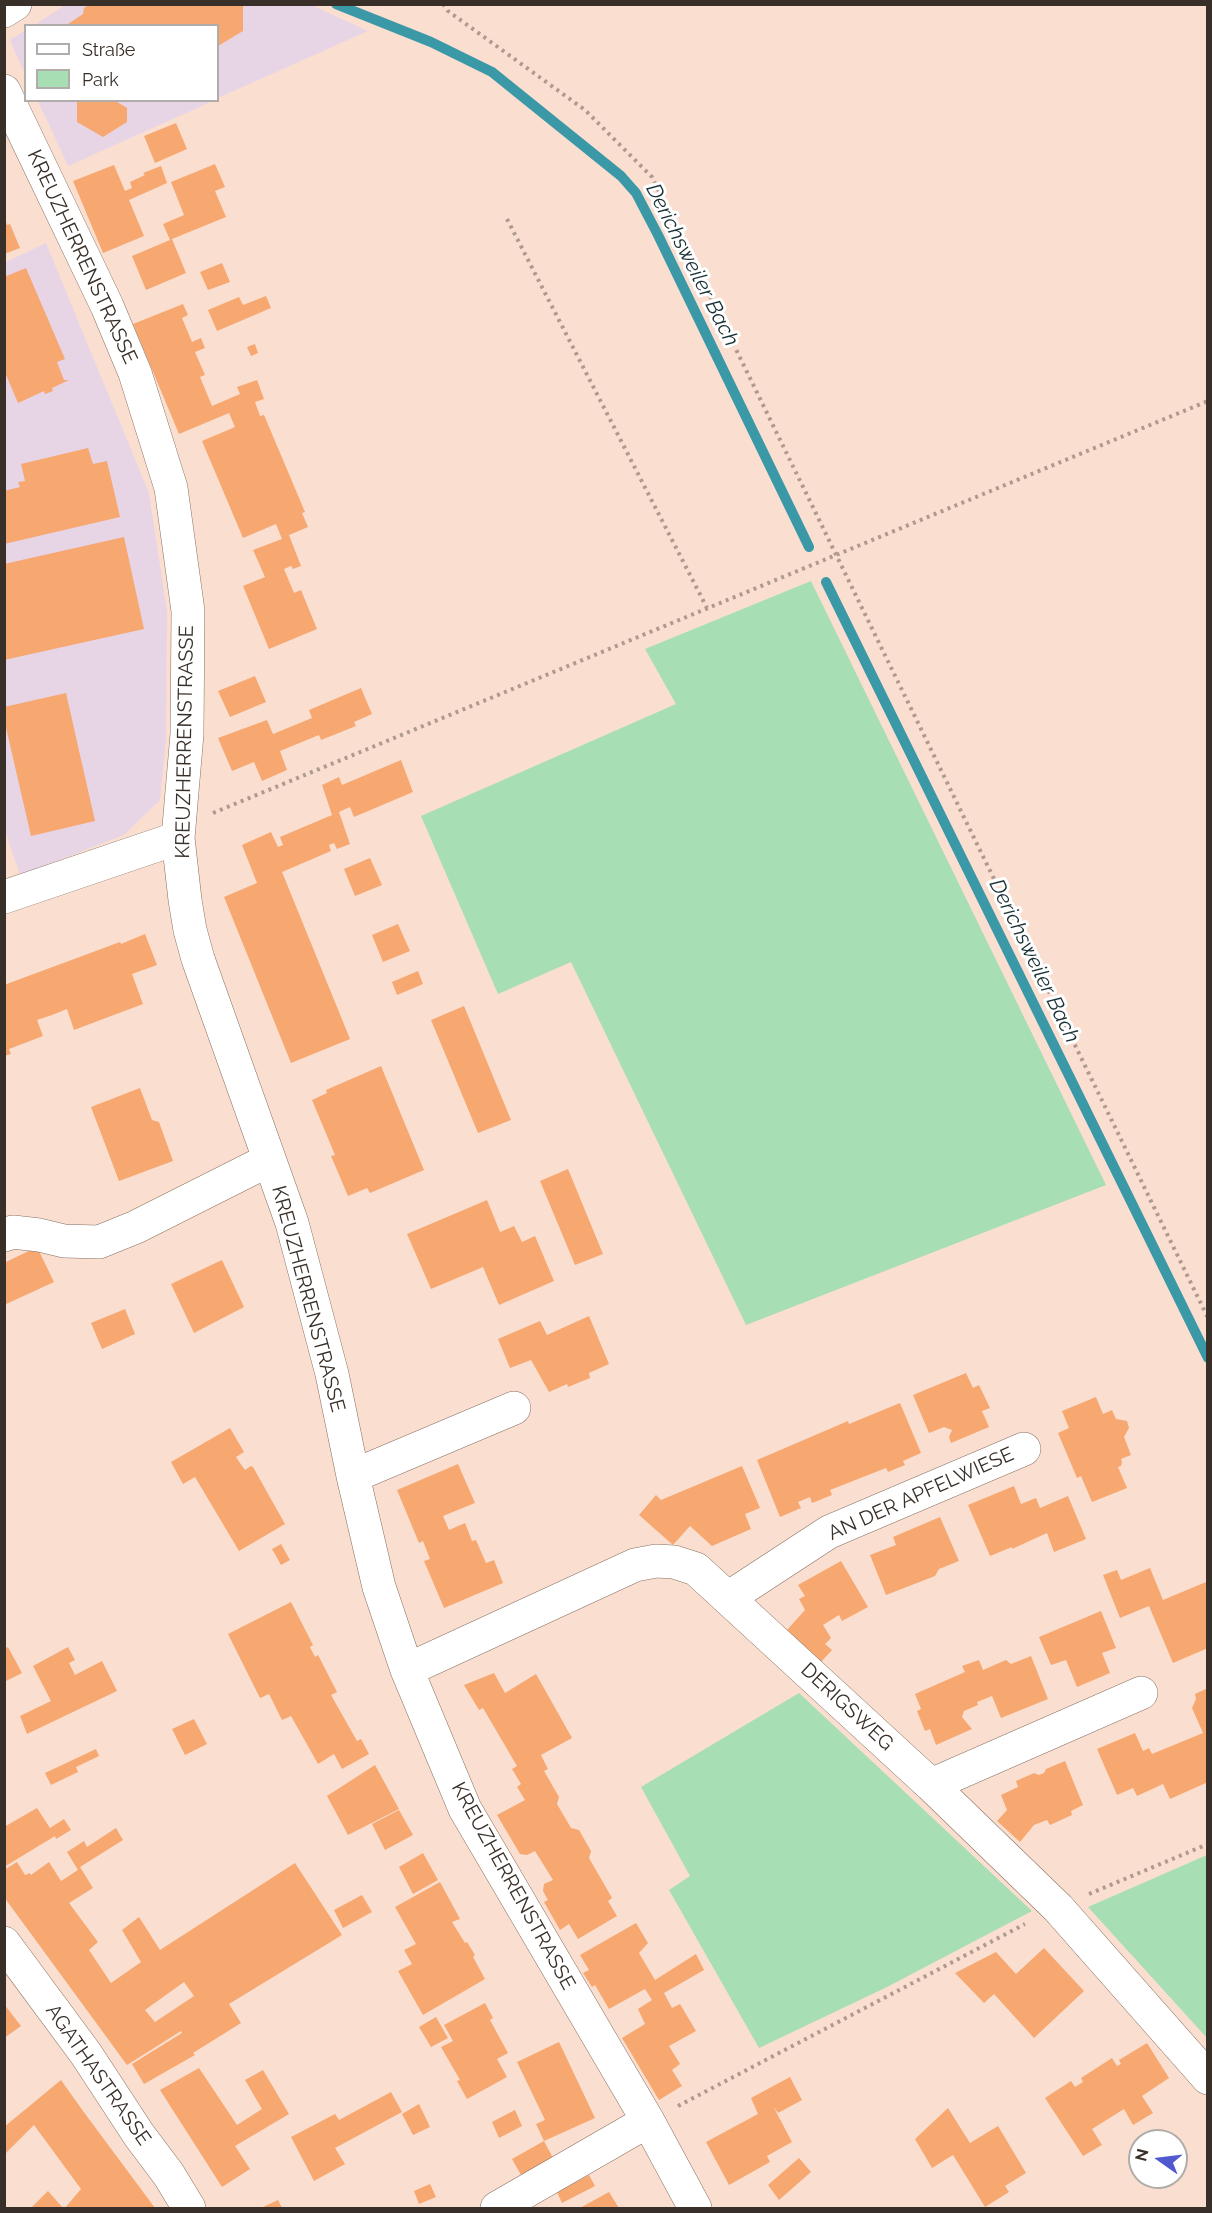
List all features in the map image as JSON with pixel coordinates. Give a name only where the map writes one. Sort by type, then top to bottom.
[{"type":"street","points":[[4,11],[15,4]]},
{"type":"street","name":"KREUZHERRENSTRASSE","points":[[4,91],[111,316],[135,373],[171,488],[188,611],[186,734],[191,827],[185,900],[198,959],[292,1223],[332,1374],[353,1476],[380,1587],[407,1670],[465,1809],[648,2121],[695,2208]]},
{"type":"street","points":[[4,897],[191,827]]},
{"type":"street","points":[[4,1235],[13,1232],[64,1241],[99,1242],[136,1227],[269,1160]]},
{"type":"street","points":[[353,1476],[514,1408]]},
{"type":"street","name":"AN DER APFELWIESE","points":[[728,1598],[829,1532],[1024,1449]]},
{"type":"street","name":"DERIGSWEG","points":[[407,1670],[635,1565],[656,1561],[674,1562],[696,1569],[931,1785],[1058,1908],[1208,2078]]},
{"type":"street","points":[[931,1785],[1141,1693]]},
{"type":"street","name":"AGATHASTRASSE","points":[[4,1943],[86,2054],[189,2208]]},
{"type":"street","points":[[497,2208],[648,2121]]},
{"type":"path","points":[[443,4],[448,11],[585,110],[652,177],[1208,1318]]},
{"type":"path","points":[[507,219],[707,608]]},
{"type":"path","points":[[191,827],[707,608],[1208,401]]},
{"type":"path","points":[[648,2121],[1058,1908],[1208,1844]]},
{"type":"shaded area","points":[[309,4],[368,31],[219,98],[219,24],[36,24],[65,5]]},
{"type":"shaded area","points":[[24,31],[24,72],[10,40]]},
{"type":"shaded area","points":[[38,102],[211,102],[68,166]]},
{"type":"shaded area","points":[[46,243],[149,493],[167,612],[166,739],[160,800],[124,835],[20,875],[4,828],[4,263]]},
{"type":"green space","points":[[811,581],[1106,1185],[746,1325],[571,962],[498,994],[421,816],[676,704],[645,649]]},
{"type":"green space","points":[[799,1693],[1032,1911],[887,1987],[759,2048],[669,1890],[690,1876],[641,1787]]},
{"type":"green space","points":[[1207,1855],[1207,2038],[1088,1907]]},
{"type":"building","points":[[90,4],[243,4],[243,31],[219,45],[219,24],[68,24],[83,14],[84,8]]},
{"type":"building","points":[[77,102],[117,102],[127,108],[127,122],[103,137],[77,122]]},
{"type":"building","points":[[176,123],[187,149],[155,163],[144,136]]},
{"type":"building","points":[[215,164],[225,187],[215,191],[226,217],[172,239],[186,273],[146,290],[132,256],[170,240],[163,224],[184,215],[171,182]]},
{"type":"building","points":[[114,165],[125,191],[132,188],[130,182],[145,175],[143,173],[161,166],[167,183],[129,200],[144,236],[103,253],[73,181]]},
{"type":"building","points":[[5,218],[20,248],[4,254]]},
{"type":"building","points":[[222,263],[230,282],[208,290],[200,272]]},
{"type":"building","points":[[26,268],[65,359],[57,362],[64,380],[69,380],[52,388],[53,391],[45,394],[44,391],[18,403],[4,370],[4,277]]},
{"type":"building","points":[[266,296],[271,308],[217,331],[208,310],[239,297],[243,305]]},
{"type":"building","points":[[183,304],[188,315],[182,318],[192,342],[201,338],[205,348],[195,352],[205,375],[200,377],[212,406],[240,394],[237,387],[257,380],[264,399],[255,402],[260,416],[264,415],[305,512],[302,513],[308,527],[289,535],[301,566],[284,569],[294,593],[301,590],[317,629],[269,649],[243,586],[265,577],[253,550],[282,539],[276,524],[243,538],[202,441],[235,427],[229,413],[179,434],[133,324]]},
{"type":"building","points":[[255,344],[258,353],[251,356],[247,347]]},
{"type":"building","points":[[88,448],[93,464],[107,461],[120,517],[4,544],[4,491],[20,487],[18,482],[25,481],[21,464]]},
{"type":"building","points":[[124,537],[144,629],[4,660],[4,564]]},
{"type":"building","points":[[255,676],[266,702],[230,717],[218,691]]},
{"type":"building","points":[[361,688],[372,714],[354,722],[356,726],[321,740],[319,735],[280,751],[287,770],[262,781],[254,762],[232,771],[218,738],[267,720],[273,734],[312,718],[309,710]]},
{"type":"building","points":[[66,693],[95,821],[31,836],[4,719],[4,707]]},
{"type":"building","points":[[401,760],[413,792],[354,817],[350,807],[339,812],[350,844],[337,849],[334,843],[329,845],[331,851],[282,872],[350,1039],[291,1063],[224,897],[257,883],[242,845],[271,832],[278,847],[283,845],[280,837],[332,815],[322,785],[339,777],[342,785]]},
{"type":"building","points":[[370,858],[382,885],[355,896],[344,869]]},
{"type":"building","points":[[398,924],[410,951],[383,962],[372,935]]},
{"type":"building","points":[[145,934],[157,965],[132,974],[143,1004],[74,1030],[67,1009],[37,1020],[43,1036],[9,1049],[11,1054],[4,1056],[4,985]]},
{"type":"building","points":[[418,971],[423,984],[397,995],[392,982]]},
{"type":"building","points":[[464,1006],[511,1120],[478,1133],[431,1020]]},
{"type":"building","points":[[381,1066],[424,1170],[370,1193],[367,1188],[348,1196],[331,1156],[335,1155],[312,1100],[327,1093],[326,1090]]},
{"type":"building","points":[[140,1088],[152,1120],[159,1122],[173,1161],[119,1181],[91,1107]]},
{"type":"building","points":[[568,1169],[603,1254],[575,1265],[540,1181]]},
{"type":"building","points":[[487,1200],[500,1232],[514,1226],[522,1242],[535,1236],[554,1281],[499,1305],[483,1267],[431,1289],[407,1234]]},
{"type":"building","points":[[37,1247],[54,1282],[4,1305],[4,1263]]},
{"type":"building","points":[[222,1260],[244,1307],[194,1333],[171,1284]]},
{"type":"building","points":[[125,1309],[135,1334],[102,1349],[91,1323]]},
{"type":"building","points":[[589,1316],[609,1364],[589,1373],[590,1378],[549,1392],[531,1360],[510,1368],[498,1339],[540,1321],[547,1335]]},
{"type":"building","points":[[966,1373],[973,1388],[979,1385],[990,1408],[982,1411],[989,1427],[951,1443],[949,1437],[952,1430],[944,1427],[929,1433],[913,1395]]},
{"type":"building","points":[[1096,1397],[1103,1414],[1112,1410],[1116,1419],[1127,1421],[1129,1428],[1124,1437],[1131,1455],[1121,1459],[1121,1466],[1118,1467],[1127,1488],[1092,1502],[1081,1476],[1077,1478],[1058,1433],[1069,1428],[1062,1411]]},
{"type":"building","points":[[900,1403],[921,1453],[903,1461],[905,1465],[888,1472],[886,1468],[830,1490],[832,1495],[812,1503],[810,1497],[798,1502],[801,1508],[780,1517],[757,1460],[848,1421],[849,1424]]},
{"type":"building","points":[[230,1428],[244,1452],[236,1457],[245,1470],[253,1467],[285,1524],[239,1551],[195,1477],[183,1484],[171,1462]]},
{"type":"building","points":[[458,1464],[475,1503],[443,1516],[449,1530],[465,1523],[472,1541],[476,1540],[486,1563],[494,1560],[503,1583],[444,1608],[424,1561],[430,1559],[423,1541],[419,1543],[397,1490]]},
{"type":"building","points":[[742,1466],[760,1508],[745,1514],[751,1529],[712,1546],[690,1526],[673,1545],[639,1515],[656,1495],[661,1500]]},
{"type":"building","points":[[1014,1486],[1021,1504],[1036,1498],[1040,1508],[1068,1496],[1086,1539],[1054,1552],[1047,1533],[990,1556],[968,1505]]},
{"type":"building","points":[[940,1517],[959,1561],[939,1569],[935,1576],[886,1595],[870,1555],[896,1545],[893,1537]]},
{"type":"building","points":[[281,1544],[290,1560],[281,1565],[272,1549]]},
{"type":"building","points":[[841,1561],[868,1607],[842,1621],[839,1615],[823,1625],[831,1638],[825,1644],[832,1650],[821,1662],[787,1630],[805,1610],[799,1599],[805,1596],[798,1585]]},
{"type":"building","points":[[1150,1568],[1163,1600],[1206,1582],[1208,1648],[1173,1663],[1149,1606],[1120,1618],[1103,1575],[1117,1570],[1121,1580]]},
{"type":"building","points":[[291,1602],[313,1645],[310,1647],[315,1657],[318,1655],[337,1692],[331,1695],[357,1741],[361,1739],[369,1754],[342,1769],[334,1754],[318,1764],[291,1716],[282,1720],[269,1694],[260,1698],[228,1634]]},
{"type":"building","points":[[1101,1611],[1116,1648],[1102,1653],[1110,1673],[1077,1687],[1066,1660],[1051,1665],[1039,1637]]},
{"type":"building","points":[[8,1647],[22,1673],[4,1682],[4,1649]]},
{"type":"building","points":[[68,1647],[75,1660],[69,1663],[75,1675],[102,1661],[117,1691],[27,1734],[20,1716],[51,1701],[33,1666]]},
{"type":"building","points":[[1031,1656],[1048,1699],[1001,1718],[992,1696],[977,1702],[978,1705],[964,1711],[962,1717],[972,1729],[936,1745],[930,1729],[925,1731],[917,1711],[921,1709],[915,1694],[965,1672],[962,1666],[979,1660],[983,1670],[1006,1660],[1011,1664]]},
{"type":"building","points":[[494,1673],[505,1693],[536,1674],[572,1738],[541,1755],[548,1769],[544,1771],[559,1797],[557,1804],[571,1828],[579,1830],[591,1851],[589,1858],[612,1898],[608,1901],[617,1916],[578,1939],[569,1924],[560,1930],[544,1902],[548,1900],[543,1891],[544,1884],[553,1880],[535,1851],[527,1855],[520,1854],[497,1815],[525,1800],[517,1787],[521,1784],[512,1769],[517,1766],[483,1708],[479,1710],[464,1685]]},
{"type":"building","points":[[1208,1688],[1208,1749],[1206,1750],[1208,1782],[1170,1799],[1163,1784],[1137,1796],[1133,1788],[1117,1795],[1097,1749],[1135,1733],[1143,1751],[1149,1748],[1152,1754],[1203,1733],[1192,1708],[1196,1699],[1195,1694]]},
{"type":"building","points":[[194,1719],[207,1744],[185,1755],[172,1729]]},
{"type":"building","points":[[96,1749],[99,1756],[76,1767],[78,1772],[51,1785],[45,1773]]},
{"type":"building","points":[[1065,1761],[1083,1805],[1071,1811],[1072,1815],[1050,1825],[1047,1820],[1034,1825],[1020,1842],[997,1821],[1007,1810],[1001,1795],[1018,1787],[1016,1781],[1034,1773],[1039,1775],[1044,1773],[1046,1769]]},
{"type":"building","points":[[375,1765],[399,1809],[348,1835],[327,1796]]},
{"type":"building","points":[[37,1808],[50,1828],[64,1819],[71,1830],[56,1839],[55,1836],[4,1867],[4,1827]]},
{"type":"building","points":[[399,1810],[413,1835],[385,1850],[372,1824]]},
{"type":"building","points":[[116,1828],[123,1840],[80,1867],[93,1888],[69,1903],[98,1942],[89,1950],[111,1983],[141,1962],[122,1930],[139,1917],[160,1950],[295,1863],[342,1935],[229,2004],[241,2023],[193,2053],[195,2055],[144,2084],[132,2064],[182,2033],[181,2031],[127,2065],[4,1897],[4,1870],[17,1862],[25,1875],[30,1873],[31,1875],[49,1862],[61,1881],[78,1870],[67,1852],[84,1841],[87,1847]],"holes":[[[184,1982],[194,1996],[155,2022],[145,2010]]]},
{"type":"building","points":[[423,1853],[438,1880],[413,1894],[399,1867]]},
{"type":"building","points":[[440,1882],[460,1919],[452,1922],[475,1955],[473,1957],[485,1979],[423,2015],[398,1971],[412,1964],[404,1950],[416,1944],[395,1907]]},
{"type":"building","points":[[362,1895],[372,1912],[343,1928],[334,1910]]},
{"type":"building","points":[[636,1923],[648,1943],[639,1953],[655,1980],[696,1954],[704,1970],[664,1993],[672,2008],[680,2004],[696,2031],[669,2046],[680,2064],[672,2070],[682,2086],[659,2100],[622,2038],[645,2024],[638,2009],[652,2000],[645,1989],[609,2009],[595,1985],[592,1987],[583,1973],[589,1970],[580,1955]]},
{"type":"building","points":[[1044,1948],[1084,1991],[1034,2038],[994,1994],[984,2003],[955,1973],[996,1952],[1016,1974]]},
{"type":"building","points":[[485,2003],[493,2018],[490,2020],[508,2053],[497,2059],[507,2077],[467,2099],[457,2081],[460,2080],[441,2047],[453,2041],[444,2025]]},
{"type":"building","points":[[4,2004],[21,2026],[4,2038]]},
{"type":"building","points":[[436,2017],[448,2038],[431,2047],[419,2027]]},
{"type":"building","points":[[559,2042],[595,2118],[544,2141],[536,2124],[545,2120],[517,2062]]},
{"type":"building","points":[[1147,2043],[1169,2078],[1142,2096],[1153,2113],[1133,2125],[1124,2109],[1092,2129],[1102,2145],[1083,2156],[1045,2098],[1071,2081],[1075,2087],[1083,2082],[1081,2078],[1112,2058],[1117,2066],[1121,2064],[1119,2060]]},
{"type":"building","points":[[199,2068],[237,2125],[262,2109],[245,2080],[263,2070],[289,2114],[235,2146],[250,2169],[222,2187],[160,2090]]},
{"type":"building","points":[[790,2077],[802,2100],[778,2113],[773,2106],[792,2142],[767,2156],[770,2162],[729,2185],[706,2142],[758,2114],[751,2098]]},
{"type":"building","points":[[61,2080],[155,2208],[65,2208],[81,2189],[34,2125],[4,2155],[4,2127]]},
{"type":"building","points":[[391,2092],[402,2112],[335,2148],[345,2164],[314,2181],[291,2137],[335,2114],[339,2120]]},
{"type":"building","points":[[419,2104],[430,2127],[413,2135],[402,2114]]},
{"type":"building","points":[[948,2108],[970,2143],[998,2126],[1026,2173],[1005,2186],[1009,2192],[985,2207],[953,2155],[932,2168],[915,2139]]},
{"type":"building","points":[[515,2110],[522,2126],[499,2138],[492,2122]]},
{"type":"building","points":[[544,2141],[553,2158],[521,2175],[512,2159]]},
{"type":"building","points":[[799,2158],[811,2172],[779,2200],[768,2185]]},
{"type":"building","points":[[589,2175],[595,2186],[562,2203],[557,2192]]},
{"type":"building","points":[[430,2184],[436,2197],[419,2204],[414,2191]]},
{"type":"building","points":[[48,2191],[63,2208],[31,2208]]},
{"type":"building","points":[[609,2192],[619,2208],[580,2208]]},
{"type":"building","points":[[278,2200],[282,2208],[261,2208]]},
{"type":"waterway","name":"Derichsweiler Bach","points":[[336,4],[431,42],[492,72],[621,176],[636,193],[809,547]]},
{"type":"waterway","name":"Derichsweiler Bach","points":[[826,582],[1208,1358]]}]
